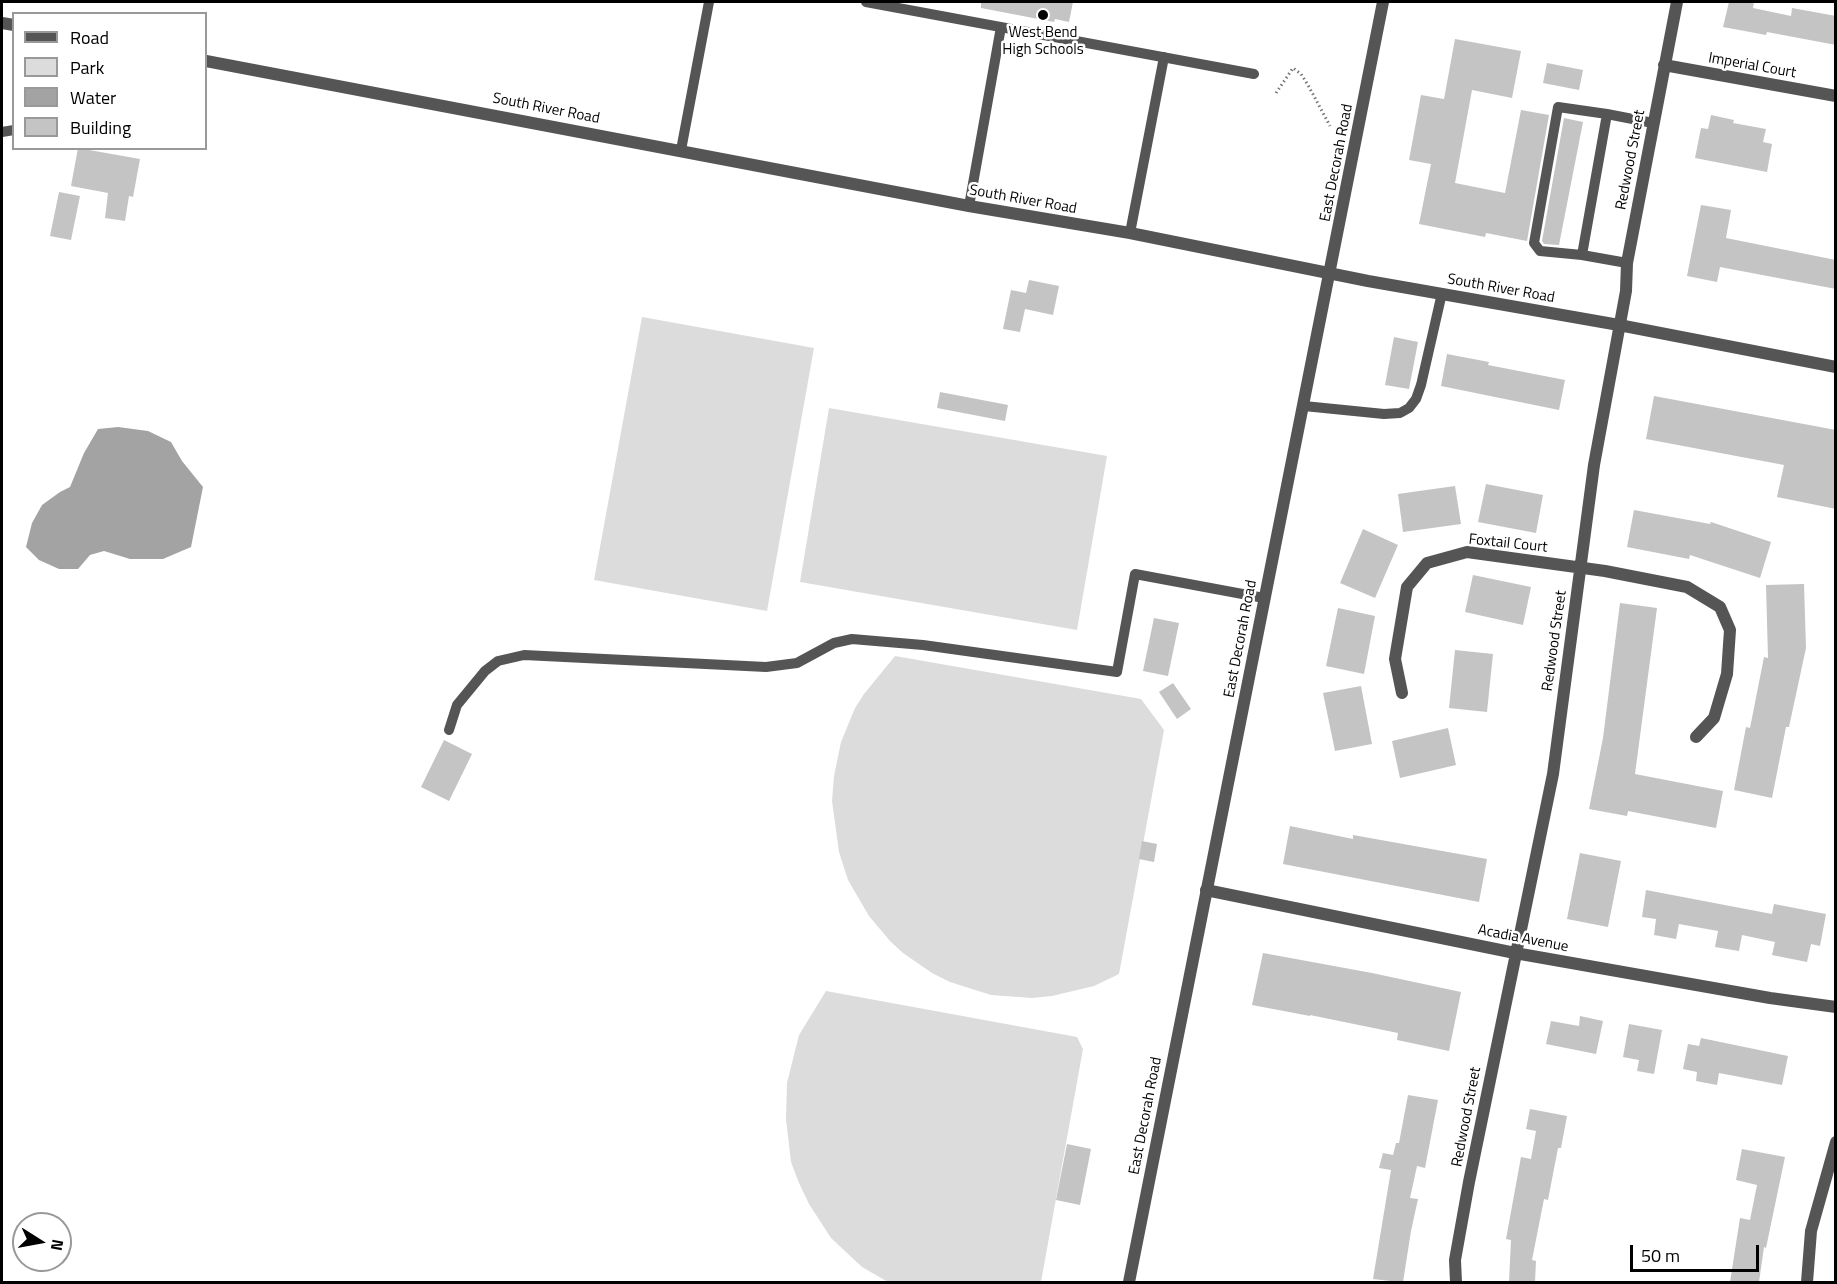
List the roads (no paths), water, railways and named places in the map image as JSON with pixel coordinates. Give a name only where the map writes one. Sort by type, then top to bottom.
[{"type":"street","name":"East Decorah Road","points":[[1129,1282],[1383,2]]},
{"type":"street","name":"Redwood Street","points":[[1456,1282],[1457,1249],[1553,774],[1594,465],[1626,291],[1627,263],[1677,2]]},
{"type":"street","name":"South River Road","points":[[207,61],[1836,367]]},
{"type":"street","name":"Imperial Court","points":[[1664,65],[1836,96]]},
{"type":"street","name":"Foxtail Court","points":[[1402,693],[1395,659],[1407,587],[1427,563],[1467,552],[1580,568],[1687,587],[1720,608],[1730,630],[1727,674],[1714,718],[1696,737]]},
{"type":"street","name":"Acadia Avenue","points":[[1206,890],[1515,953],[1770,998],[1836,1007]]},
{"type":"street","points":[[1807,1282],[1811,1231],[1836,1142]]},
{"type":"lane","points":[[681,150],[709,2]]},
{"type":"lane","points":[[866,2],[1254,74]]},
{"type":"lane","points":[[969,206],[1001,27]]},
{"type":"lane","points":[[1130,233],[1164,57]]},
{"type":"lane","points":[[1627,263],[1540,251],[1534,243],[1558,107],[1653,123]]},
{"type":"lane","points":[[1582,255],[1607,114]]},
{"type":"lane","points":[[1304,406],[1384,414],[1400,413],[1409,408],[1416,399],[1421,385],[1442,293]]},
{"type":"lane","points":[[449,730],[457,705],[485,671],[498,661],[524,655],[766,667],[797,663],[834,643],[852,639],[922,645],[1117,672],[1135,574],[1264,598]]},
{"type":"water","points":[[118,427],[148,431],[171,442],[182,461],[203,487],[191,547],[163,559],[130,559],[104,551],[90,555],[78,569],[59,569],[39,560],[26,547],[32,523],[42,505],[70,487],[84,453],[98,429]]},
{"type":"place","name":"West Bend High Schools","points":[[1043,15]]}]
